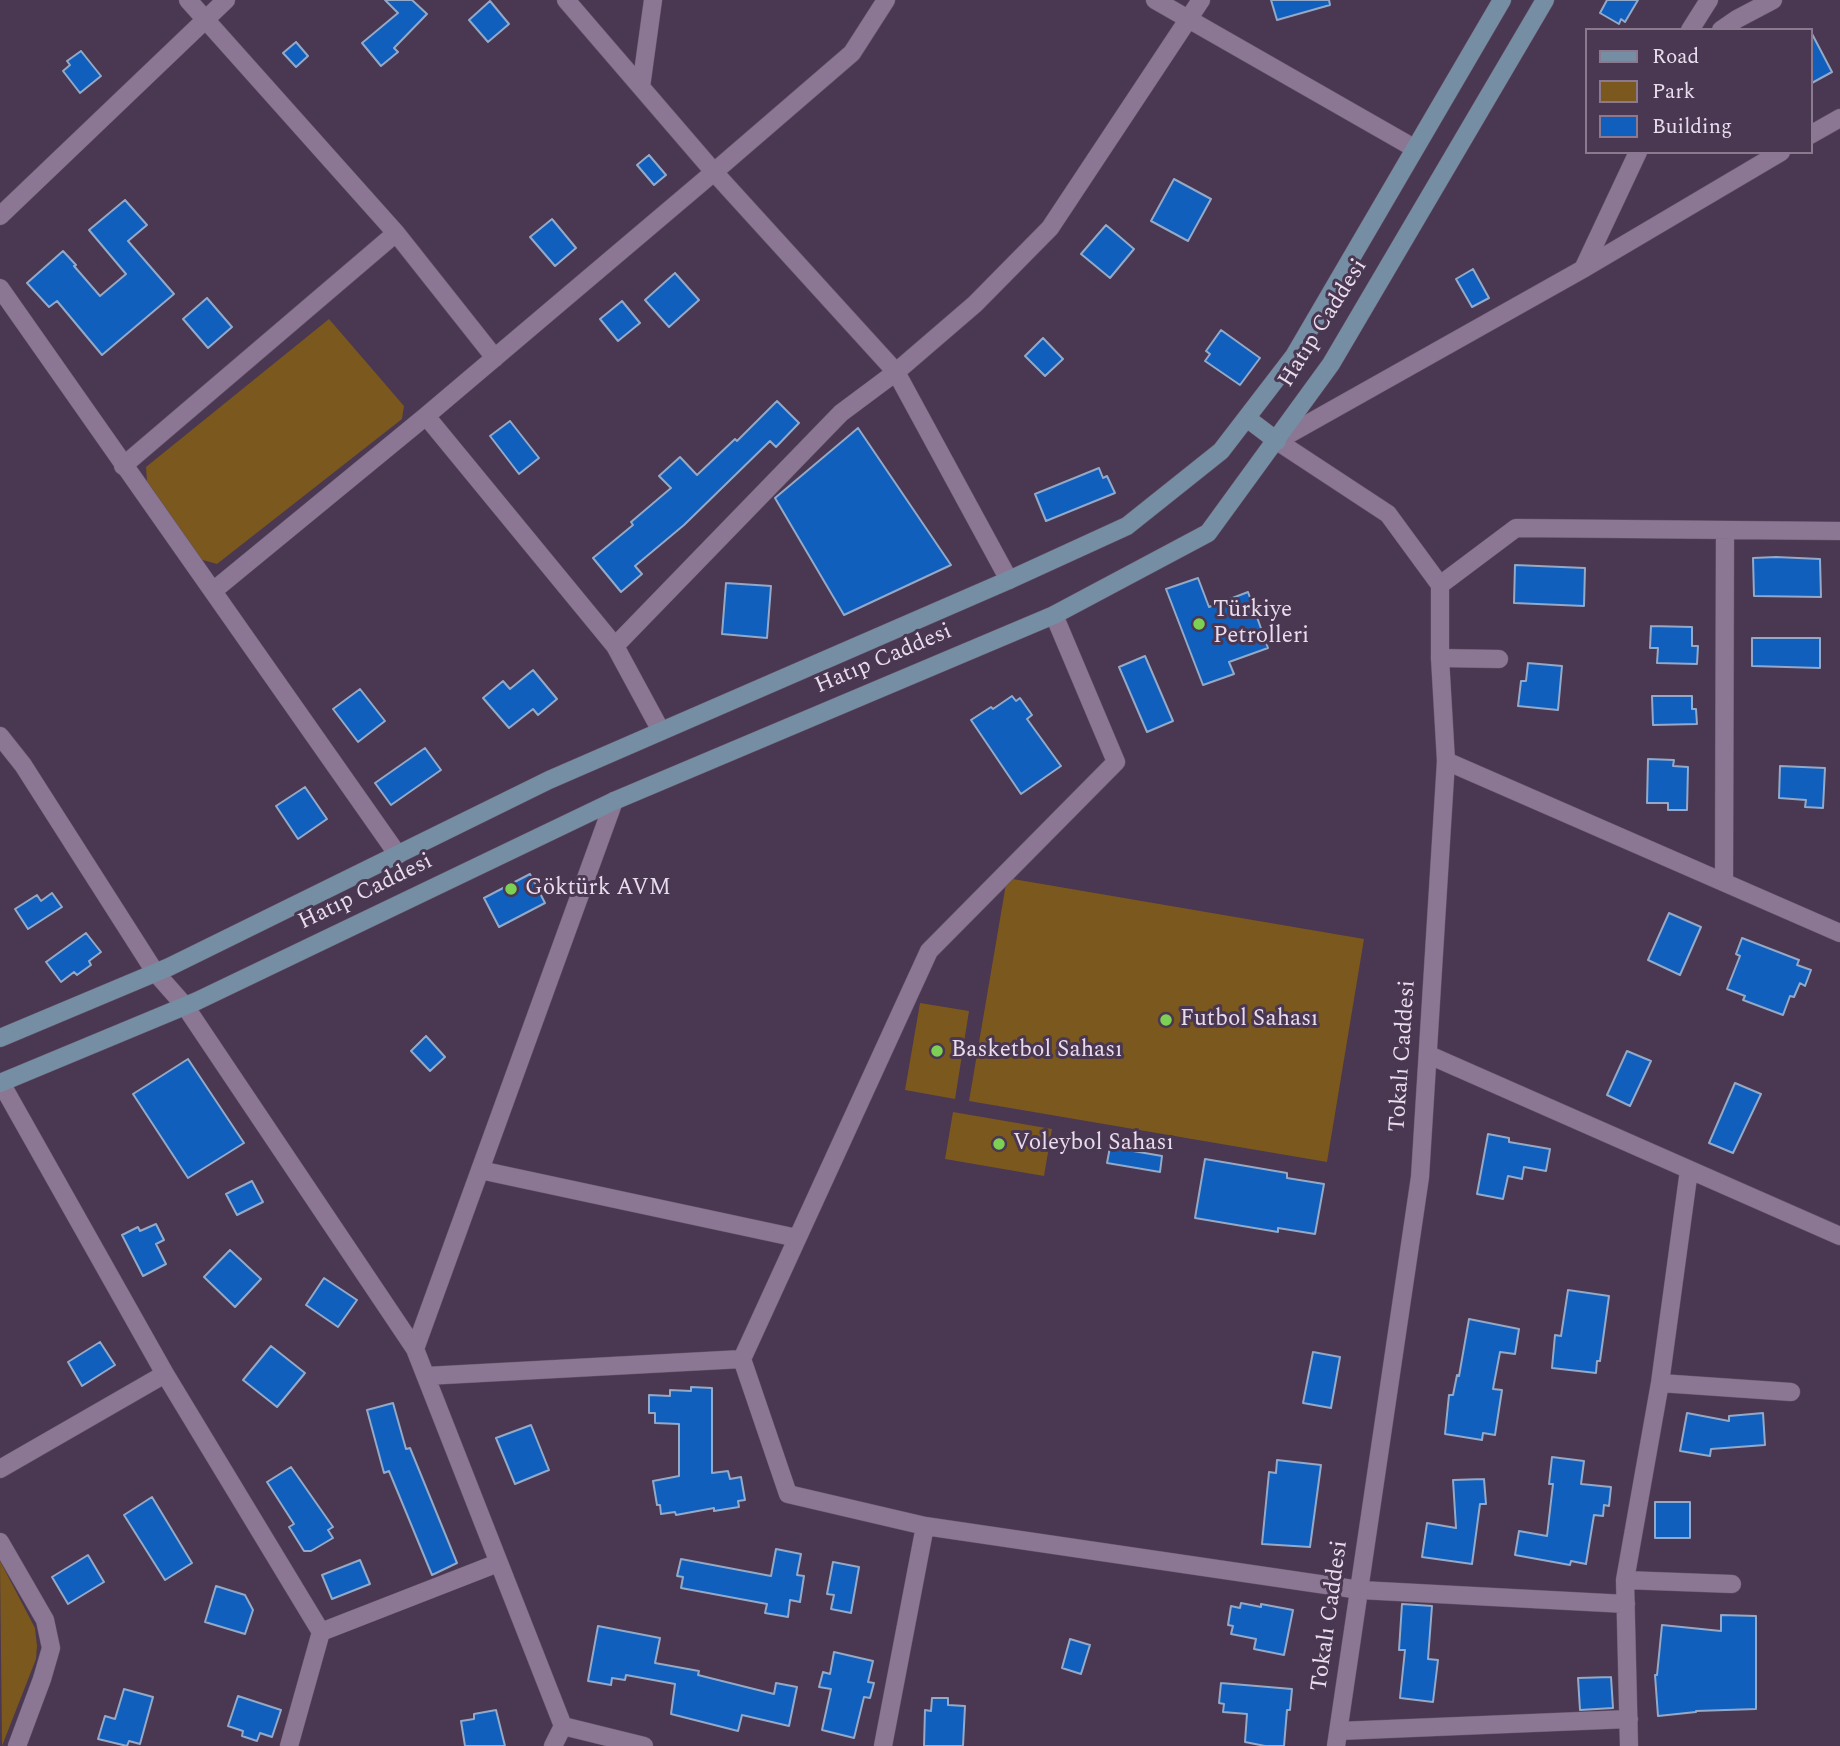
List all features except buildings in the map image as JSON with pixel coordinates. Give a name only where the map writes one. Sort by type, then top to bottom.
[{"type":"main road","name":"Hatıp Caddesi","points":[[0,1038],[155,972],[549,780],[1127,526],[1221,451],[1294,356],[1502,0]]},
{"type":"main road","name":"Hatıp Caddesi","points":[[1,1083],[186,1006],[614,801],[1054,615],[1208,533],[1331,364],[1545,0]]},
{"type":"main road","points":[[1248,419],[1277,440]]},
{"type":"street","points":[[188,0],[396,233],[495,358]]},
{"type":"street","points":[[0,216],[226,0]]},
{"type":"street","points":[[566,0],[714,172],[896,372],[1009,580]]},
{"type":"street","points":[[641,87],[653,0]]},
{"type":"street","points":[[213,592],[495,358],[852,52],[886,0]]},
{"type":"street","points":[[1156,0],[1414,148]]},
{"type":"street","points":[[615,646],[841,413],[896,372],[975,304],[1049,228],[1200,0]]},
{"type":"street","points":[[1691,28],[1709,0]]},
{"type":"street","points":[[1724,28],[1773,0]]},
{"type":"street","points":[[1812,134],[1840,118]]},
{"type":"street","points":[[1583,269],[1637,154]]},
{"type":"street","points":[[1778,154],[1583,269],[1277,440],[1388,514],[1440,585],[1516,528],[1840,531]]},
{"type":"street","points":[[123,466],[396,233]]},
{"type":"street","points":[[0,288],[398,855]]},
{"type":"street","points":[[426,416],[615,646],[661,732]]},
{"type":"street","points":[[1724,882],[1726,530]]},
{"type":"street","name":"Tokalı Caddesi","points":[[1338,1739],[1420,1177],[1446,761],[1440,658],[1440,585]]},
{"type":"street","points":[[1054,615],[1116,762],[929,951],[742,1359],[788,1494],[925,1526],[1360,1590],[1626,1604]]},
{"type":"street","points":[[1440,658],[1499,659]]},
{"type":"street","points":[[0,736],[23,765],[155,972],[186,1006],[415,1349],[563,1726],[553,1746]]},
{"type":"street","points":[[1446,761],[1840,933]]},
{"type":"street","points":[[415,1349],[614,801]]},
{"type":"street","points":[[1429,1055],[1840,1236]]},
{"type":"street","points":[[1,1083],[165,1374],[321,1632],[289,1746]]},
{"type":"street","points":[[480,1170],[797,1238]]},
{"type":"street","points":[[1629,1746],[1625,1580],[1660,1383],[1689,1170]]},
{"type":"street","points":[[426,1376],[742,1359]]},
{"type":"street","points":[[0,1469],[165,1374]]},
{"type":"street","points":[[1660,1383],[1791,1392]]},
{"type":"street","points":[[883,1746],[925,1526]]},
{"type":"street","points":[[0,1542],[45,1620],[51,1648],[43,1679],[17,1746]]},
{"type":"street","points":[[321,1632],[498,1563]]},
{"type":"street","points":[[1625,1580],[1732,1584]]},
{"type":"street","points":[[1338,1739],[1629,1719]]},
{"type":"street","points":[[563,1726],[644,1746]]},
{"type":"green space","points":[[329,319],[404,406],[402,419],[217,564],[199,559],[147,482],[146,467]]},
{"type":"green space","name":"Futbol Sahası","points":[[1007,878],[1364,939],[1327,1162],[969,1101]]},
{"type":"green space","name":"Basketbol Sahası","points":[[920,1003],[969,1011],[955,1099],[905,1090]]},
{"type":"green space","name":"Voleybol Sahası","points":[[953,1112],[1052,1129],[1044,1176],[945,1159]]},
{"type":"green space","points":[[0,1561],[35,1628],[37,1646],[36,1659],[2,1746]]},
{"type":"place","name":"Türkiye Petrolleri","points":[[1199,624]]},
{"type":"place","name":"Göktürk AVM","points":[[511,889]]},
{"type":"place","name":"Futbol Sahası","points":[[1166,1020]]},
{"type":"place","name":"Basketbol Sahası","points":[[937,1051]]},
{"type":"place","name":"Voleybol Sahası","points":[[999,1144]]}]
